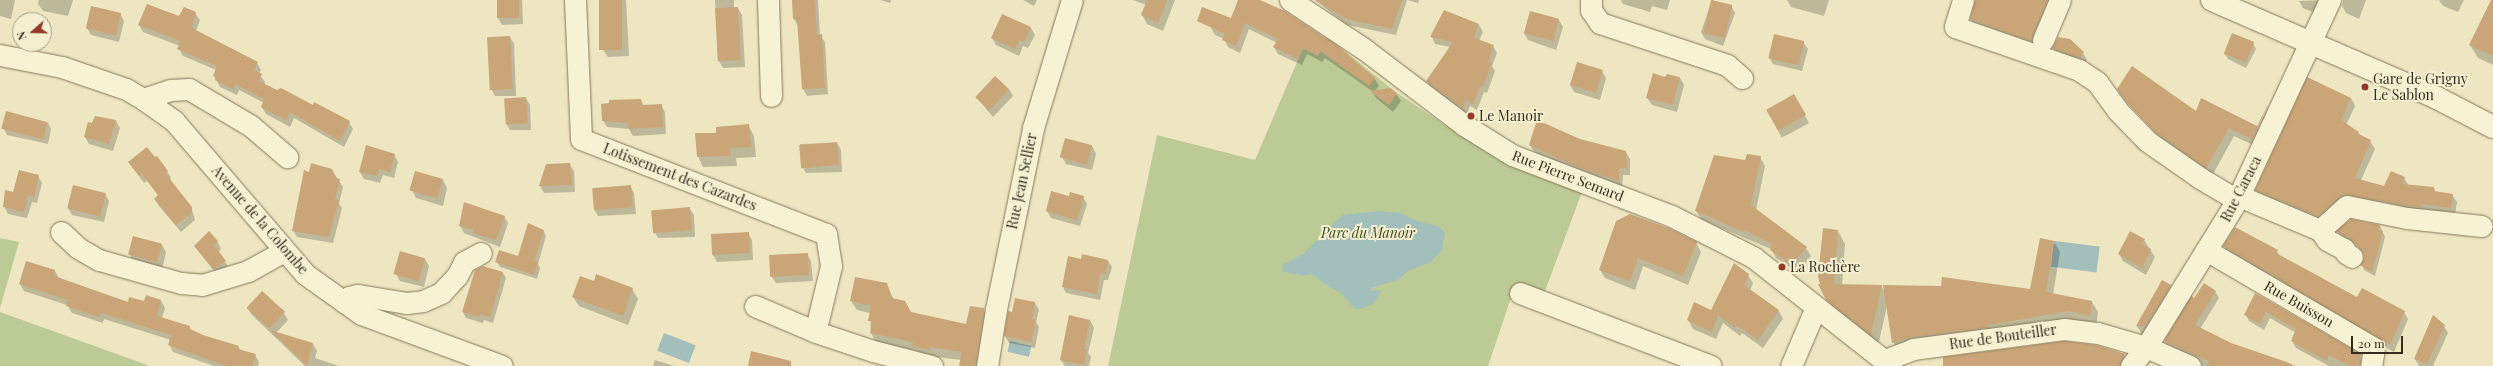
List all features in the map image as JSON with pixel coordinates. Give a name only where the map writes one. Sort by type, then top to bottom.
[{"type":"main road","points":[[2212,0],[2437,98],[2493,127]]},
{"type":"street","name":"Lotissement des Cazardes","points":[[575,0],[581,139],[826,234],[831,266],[818,320]]},
{"type":"street","points":[[768,0],[771,96]]},
{"type":"street","name":"Rue Jean Sellier","points":[[987,366],[996,309],[1033,128],[1072,0]]},
{"type":"street","name":"Rue Pierre Semard","points":[[1290,0],[1364,49],[1464,125],[1512,155],[1672,216],[1753,257],[1888,363]]},
{"type":"street","points":[[1591,0],[1591,10],[1600,23],[1726,65],[1742,78]]},
{"type":"street","points":[[1962,0],[1956,27],[2079,70],[2097,82],[2117,110],[2147,141],[2200,178],[2238,198],[2320,230],[2327,240],[2344,249],[2346,253],[2352,257]]},
{"type":"street","points":[[2044,40],[2060,0]]},
{"type":"street","name":"Rue Caraca","points":[[2131,366],[2146,347],[2238,198],[2330,0]]},
{"type":"street","name":"Avenue de la Colombe","points":[[0,55],[62,67],[126,89],[143,99],[174,121],[305,274],[361,314],[502,366]]},
{"type":"street","points":[[143,99],[170,90],[190,89],[251,126],[287,157]]},
{"type":"street","points":[[2320,230],[2347,206],[2407,218],[2482,226]]},
{"type":"street","points":[[61,232],[78,248],[99,260],[181,283],[202,285],[248,271],[284,251]]},
{"type":"street","name":"Rue Buisson","points":[[2206,250],[2374,348],[2370,366]]},
{"type":"street","points":[[344,302],[349,296],[358,295],[407,302],[423,301],[441,293],[457,276],[464,262],[481,253]]},
{"type":"street","points":[[1520,293],[1711,366]]},
{"type":"street","points":[[755,306],[816,332],[873,351],[932,366]]},
{"type":"street","points":[[1791,366],[1816,306]]},
{"type":"street","name":"Rue de Bouteiller","points":[[1888,363],[1913,349],[2064,329],[2098,333],[2146,347],[2190,366]]},
{"type":"green space","name":"Parc du Manoir","points":[[1327,37],[1397,93],[1487,153],[1582,192],[1545,291],[1516,283],[1488,366],[1108,366],[1157,135],[1255,160],[1303,48],[1318,55]]},
{"type":"green space","points":[[0,238],[19,242],[0,308]]},
{"type":"green space","points":[[0,312],[150,366],[0,366]]},
{"type":"water","points":[[1379,211],[1401,213],[1412,219],[1440,227],[1445,233],[1442,250],[1431,262],[1408,271],[1398,280],[1371,288],[1372,291],[1382,290],[1374,303],[1361,309],[1355,309],[1340,292],[1329,287],[1312,274],[1303,276],[1282,271],[1283,265],[1303,254],[1343,215]]},
{"type":"water","points":[[2054,241],[2100,247],[2096,272],[2051,267]]},
{"type":"water","points":[[664,333],[696,345],[689,363],[657,351]]},
{"type":"water","points":[[1010,341],[1031,346],[1029,357],[1008,352]]},
{"type":"building","points":[[497,0],[519,0],[519,18],[497,18]]},
{"type":"building","points":[[599,0],[622,0],[622,50],[599,50]]},
{"type":"building","points":[[792,0],[815,0],[817,35],[822,34],[825,88],[802,89],[797,19],[793,19]]},
{"type":"building","points":[[1147,0],[1167,0],[1158,23],[1141,15]]},
{"type":"building","points":[[1238,0],[1260,0],[1285,11],[1339,47],[1375,78],[1369,86],[1320,51],[1318,56],[1302,48],[1298,59],[1273,47],[1278,39],[1245,23],[1236,46],[1222,40],[1225,34],[1197,21],[1202,7],[1231,18]]},
{"type":"building","points":[[1315,0],[1402,0],[1392,29],[1347,19]]},
{"type":"building","points":[[1711,0],[1732,5],[1725,38],[1703,33]]},
{"type":"building","points":[[1975,0],[2047,0],[2031,41],[1970,19]]},
{"type":"building","points":[[2491,0],[2493,0],[2493,56],[2469,45]]},
{"type":"building","points":[[147,4],[179,16],[184,7],[196,12],[192,28],[258,62],[254,70],[262,74],[259,81],[277,90],[281,88],[313,105],[314,102],[350,121],[340,141],[290,112],[286,120],[261,107],[264,99],[235,84],[233,89],[215,80],[216,77],[213,76],[217,66],[177,49],[181,41],[138,25]]},
{"type":"building","points":[[91,6],[121,13],[116,35],[86,28]]},
{"type":"building","points":[[738,7],[741,60],[718,61],[715,8]]},
{"type":"building","points":[[1444,10],[1479,24],[1474,38],[1494,45],[1488,62],[1492,63],[1483,86],[1480,86],[1473,104],[1466,100],[1463,108],[1426,81],[1453,42],[1430,37]]},
{"type":"building","points":[[1530,11],[1559,19],[1553,41],[1524,33]]},
{"type":"building","points":[[1002,14],[1031,27],[1024,42],[1019,40],[1015,49],[991,38]]},
{"type":"building","points":[[2232,33],[2254,42],[2246,62],[2224,53]]},
{"type":"building","points":[[1774,34],[1804,41],[1799,65],[1768,58]]},
{"type":"building","points":[[510,36],[513,89],[490,90],[487,37]]},
{"type":"building","points":[[2058,37],[2070,39],[2084,52],[2080,58],[2052,48]]},
{"type":"building","points":[[1577,62],[1603,70],[1596,93],[1570,85]]},
{"type":"building","points":[[2132,66],[2196,111],[2201,98],[2257,126],[2268,105],[2252,139],[2229,128],[2206,168],[2155,132],[2126,102],[2117,89]]},
{"type":"building","points":[[1653,73],[1665,77],[1667,74],[1680,77],[1673,105],[1646,98]]},
{"type":"building","points":[[995,76],[1009,89],[989,110],[975,97]]},
{"type":"building","points":[[2307,77],[2351,98],[2341,120],[2359,132],[2358,134],[2371,140],[2355,178],[2384,186],[2391,171],[2405,177],[2402,184],[2434,187],[2434,191],[2453,194],[2451,208],[2421,204],[2421,207],[2409,206],[2344,194],[2318,216],[2255,190]]},
{"type":"building","points":[[1390,88],[1397,93],[1389,105],[1370,91]]},
{"type":"building","points":[[1794,94],[1806,115],[1778,131],[1766,110]]},
{"type":"building","points":[[526,97],[528,123],[506,124],[504,99]]},
{"type":"building","points":[[641,99],[642,105],[662,104],[663,127],[629,129],[628,123],[602,121],[601,104],[609,103],[609,100]]},
{"type":"building","points":[[6,111],[48,122],[43,140],[1,128]]},
{"type":"building","points":[[95,116],[116,120],[109,144],[84,137],[88,122],[92,123]]},
{"type":"building","points":[[1537,120],[1580,139],[1626,151],[1627,168],[1619,168],[1619,181],[1578,167],[1529,145]]},
{"type":"building","points":[[749,124],[751,147],[730,148],[731,156],[697,157],[695,133],[716,133],[716,127]]},
{"type":"building","points":[[1065,138],[1092,145],[1087,165],[1060,157]]},
{"type":"building","points":[[837,142],[839,165],[801,168],[799,145]]},
{"type":"building","points":[[366,145],[395,154],[390,172],[379,169],[377,176],[359,172]]},
{"type":"building","points":[[147,147],[155,157],[157,156],[168,171],[165,173],[192,207],[192,212],[176,225],[154,199],[158,195],[142,174],[139,176],[128,162]]},
{"type":"building","points":[[1747,154],[1761,156],[1751,205],[1807,247],[1792,265],[1770,250],[1772,244],[1745,230],[1744,232],[1695,211],[1714,155],[1745,160]]},
{"type":"building","points":[[311,163],[332,169],[336,178],[340,179],[335,199],[339,200],[329,237],[292,231],[304,170],[309,172]]},
{"type":"building","points":[[570,163],[572,185],[539,186],[546,164]]},
{"type":"building","points":[[19,170],[39,175],[34,197],[28,195],[24,212],[3,207],[5,190],[13,192]]},
{"type":"building","points":[[415,171],[443,179],[437,198],[409,190]]},
{"type":"building","points":[[73,185],[106,193],[100,217],[67,208]]},
{"type":"building","points":[[631,185],[633,207],[594,210],[592,188]]},
{"type":"building","points":[[1051,191],[1069,196],[1070,192],[1084,196],[1077,220],[1046,211]]},
{"type":"building","points":[[464,202],[505,216],[496,240],[473,233],[474,230],[459,226]]},
{"type":"building","points":[[690,207],[692,230],[653,233],[651,210]]},
{"type":"building","points":[[1630,214],[1671,229],[1697,242],[1683,276],[1638,258],[1630,281],[1599,270],[1616,221]]},
{"type":"building","points":[[2351,219],[2380,225],[2378,230],[2383,231],[2372,272],[2360,265],[2364,258],[2363,251],[2350,239],[2336,231]]},
{"type":"building","points":[[528,223],[544,230],[534,261],[538,262],[534,275],[495,262],[499,250],[518,256]]},
{"type":"building","points":[[2235,227],[2278,250],[2276,253],[2357,297],[2362,288],[2405,311],[2390,345],[2223,246]]},
{"type":"building","points":[[1823,228],[1838,230],[1834,284],[1882,285],[1871,335],[1826,300],[1818,284],[1820,284],[1818,277]]},
{"type":"building","points":[[209,231],[218,241],[214,245],[226,261],[213,269],[194,246]]},
{"type":"building","points":[[2130,231],[2145,239],[2142,244],[2151,249],[2142,268],[2118,254]]},
{"type":"building","points":[[749,232],[750,253],[712,255],[711,234]]},
{"type":"building","points":[[133,236],[162,244],[157,262],[128,254]]},
{"type":"building","points":[[2040,238],[2054,241],[2046,292],[2092,301],[2090,316],[2068,311],[1985,326],[1991,327],[1911,337],[1892,343],[1883,285],[1941,286],[1942,277],[2030,289]]},
{"type":"building","points":[[400,251],[425,258],[418,281],[393,274]]},
{"type":"building","points":[[808,253],[809,275],[770,277],[769,255]]},
{"type":"building","points":[[1082,254],[1108,260],[1105,274],[1100,274],[1097,294],[1062,287],[1068,256],[1081,259]]},
{"type":"building","points":[[26,261],[55,270],[54,276],[128,302],[129,297],[144,301],[146,295],[161,300],[157,316],[190,326],[190,329],[203,335],[239,346],[238,349],[256,354],[252,366],[226,366],[168,345],[171,335],[101,313],[99,317],[66,306],[68,300],[19,284]]},
{"type":"building","points":[[1734,263],[1749,274],[1744,285],[1779,310],[1758,340],[1736,325],[1735,328],[1718,315],[1712,332],[1687,320],[1694,302],[1711,310]]},
{"type":"building","points":[[483,266],[503,272],[490,317],[480,314],[479,317],[462,312],[475,270]]},
{"type":"building","points":[[596,274],[633,288],[623,316],[572,297],[580,276],[594,281]]},
{"type":"building","points":[[855,277],[887,283],[892,298],[905,301],[911,312],[966,324],[970,306],[984,308],[975,366],[959,366],[962,352],[930,347],[930,350],[912,346],[913,342],[870,333],[872,321],[868,321],[871,306],[850,301]]},
{"type":"building","points":[[2162,280],[2171,285],[2145,326],[2136,326]]},
{"type":"building","points":[[2204,283],[2216,291],[2195,325],[2231,343],[2292,364],[2292,366],[2207,366],[2209,361],[2164,341],[2191,296],[2194,298]]},
{"type":"building","points":[[262,291],[285,312],[270,329],[247,308]]},
{"type":"building","points":[[2255,293],[2361,354],[2359,366],[2350,366],[2329,355],[2327,361],[2291,341],[2296,329],[2266,312],[2260,324],[2244,315]]},
{"type":"building","points":[[1015,298],[1035,302],[1032,319],[1036,319],[1031,342],[1004,336],[1008,311],[1012,312]]},
{"type":"building","points":[[1069,315],[1090,320],[1084,349],[1087,349],[1084,365],[1060,360]]},
{"type":"building","points":[[2433,315],[2445,325],[2427,364],[2414,359]]},
{"type":"building","points":[[270,330],[313,343],[307,366]]},
{"type":"building","points":[[2064,341],[2096,345],[2125,354],[2119,366],[1943,366],[1943,357]]},
{"type":"building","points":[[751,351],[791,361],[791,366],[748,366]]},
{"type":"place","name":"Gare de Grigny Le Sablon","points":[[2365,87]]},
{"type":"place","name":"Le Manoir","points":[[1471,116]]},
{"type":"place","name":"La Rochère","points":[[1782,267]]}]
